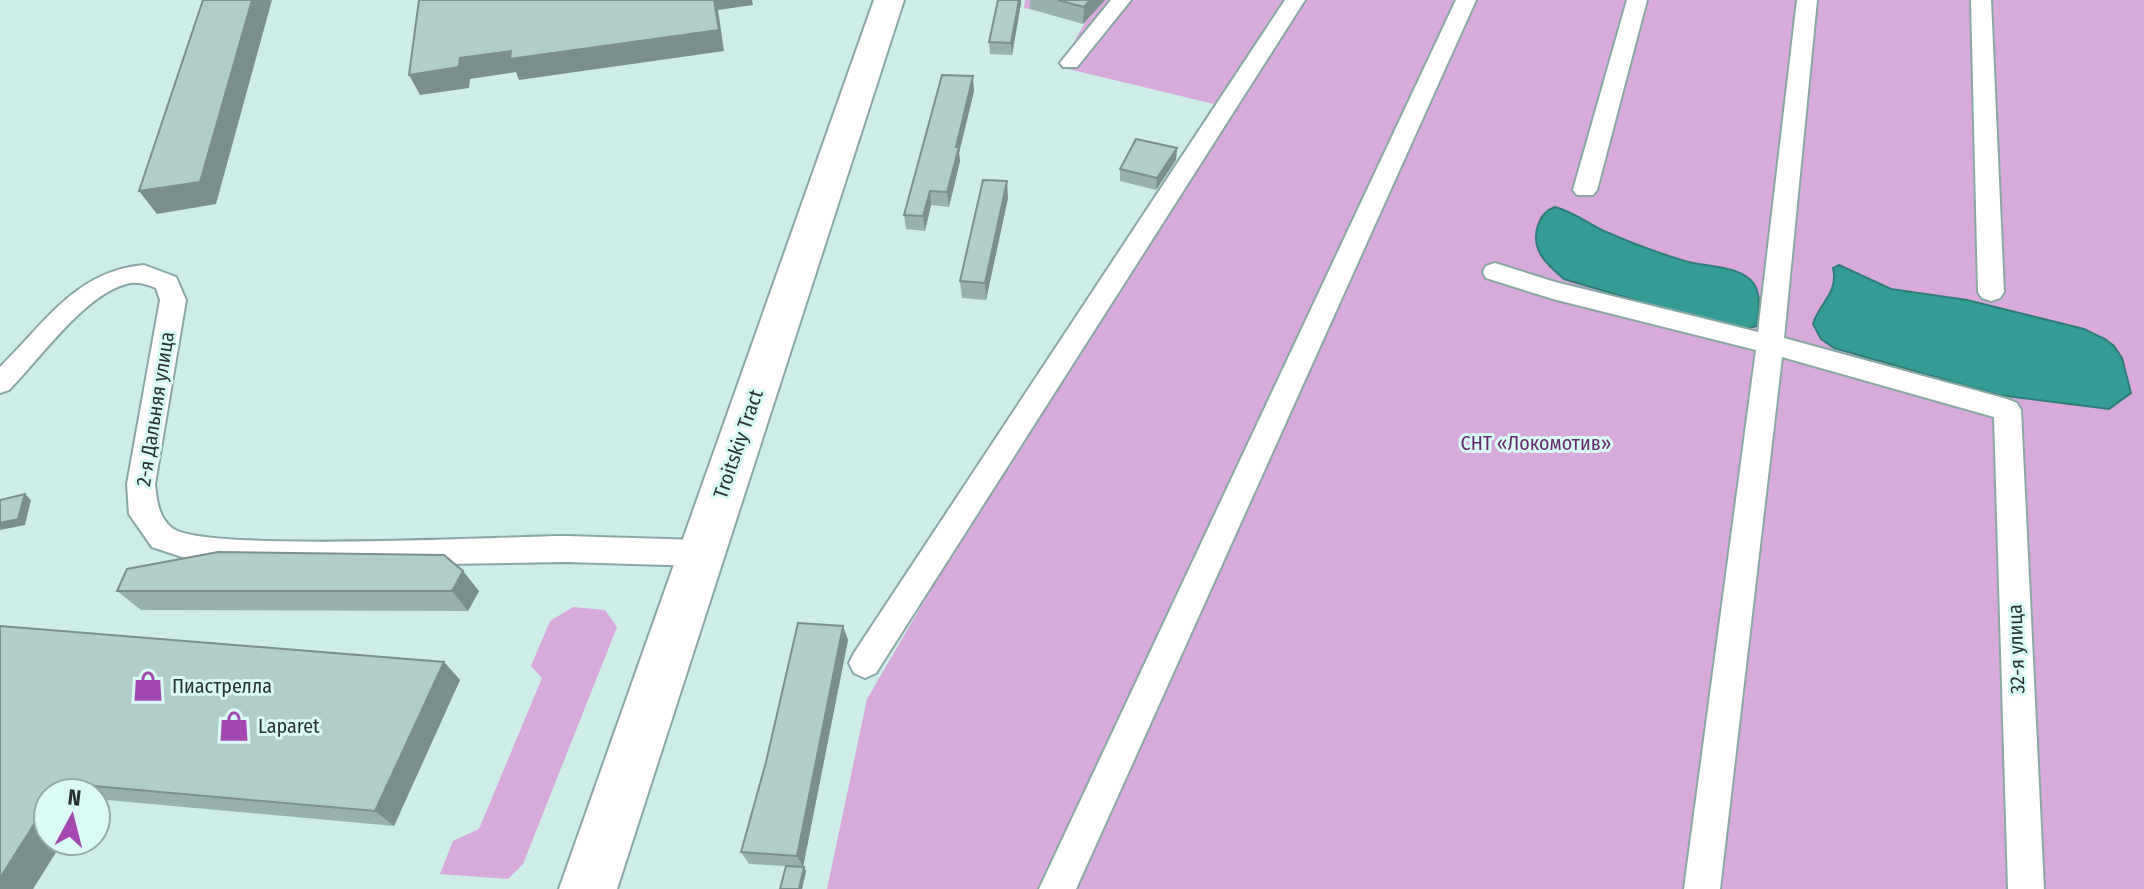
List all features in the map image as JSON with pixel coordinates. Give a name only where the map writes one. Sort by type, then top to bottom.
[{"type":"main road","name":"Troitskiy Tract","points":[[588,889],[889,0]]},
{"type":"street","points":[[1070,63],[1121,0]]},
{"type":"street","points":[[865,663],[1295,0]]},
{"type":"street","points":[[1057,889],[1466,0]]},
{"type":"street","points":[[1585,190],[1637,0]]},
{"type":"street","points":[[1702,889],[1770,344],[1807,0]]},
{"type":"street","points":[[1981,0],[1991,292]]},
{"type":"street","points":[[1495,272],[1553,290],[1770,344]]},
{"type":"street","name":"2-я Дальняя улица","points":[[0,383],[89,290],[123,276],[151,275],[167,283],[173,300],[141,484],[144,514],[163,538],[197,549],[252,554],[566,549],[700,553]]},
{"type":"street","name":"32-я улица","points":[[1770,344],[2007,410],[2026,889]]},
{"type":"green space","name":"СНТ «Локомотив»","points":[[1025,0],[2144,0],[2144,889],[827,889],[867,699],[1214,104],[1060,67],[1087,19],[1024,8]]},
{"type":"green space","points":[[573,607],[605,610],[617,627],[523,864],[508,879],[440,874],[453,841],[479,829],[542,678],[531,666],[550,621]]},
{"type":"water","points":[[1555,207],[1655,251],[1741,273],[1754,284],[1758,294],[1757,326],[1744,329],[1718,325],[1564,279],[1546,262],[1536,241],[1541,219]]},
{"type":"water","points":[[1839,265],[1891,289],[1967,300],[2084,329],[2114,346],[2122,358],[2131,393],[2109,409],[1998,395],[1834,348],[1821,339],[1813,324],[1831,291],[1833,268]]},
{"type":"building","points":[[203,0],[252,0],[200,182],[139,191]]},
{"type":"building","points":[[419,0],[714,0],[719,30],[510,59],[511,51],[460,58],[459,67],[409,75]]},
{"type":"building","points":[[998,0],[1019,0],[1011,43],[989,42]]},
{"type":"building","points":[[1058,0],[1090,0],[1084,7]]},
{"type":"building","points":[[942,75],[973,76],[947,192],[930,191],[923,216],[904,215]]},
{"type":"building","points":[[1136,139],[1177,148],[1157,178],[1120,169]]},
{"type":"building","points":[[983,180],[1007,181],[985,283],[960,281]]},
{"type":"building","points":[[25,494],[18,519],[0,523],[0,500]]},
{"type":"building","points":[[218,552],[444,555],[463,571],[452,591],[117,591],[127,569]]},
{"type":"building","points":[[798,623],[843,626],[797,856],[741,852],[766,762]]},
{"type":"building","points":[[0,626],[444,662],[375,811],[112,788],[112,777],[32,777],[32,827],[0,878]]},
{"type":"building","points":[[786,866],[804,867],[799,889],[780,889]]},
{"type":"place","name":"Пиастрелла","points":[[148,686]]},
{"type":"place","name":"Laparet","points":[[234,726]]}]
